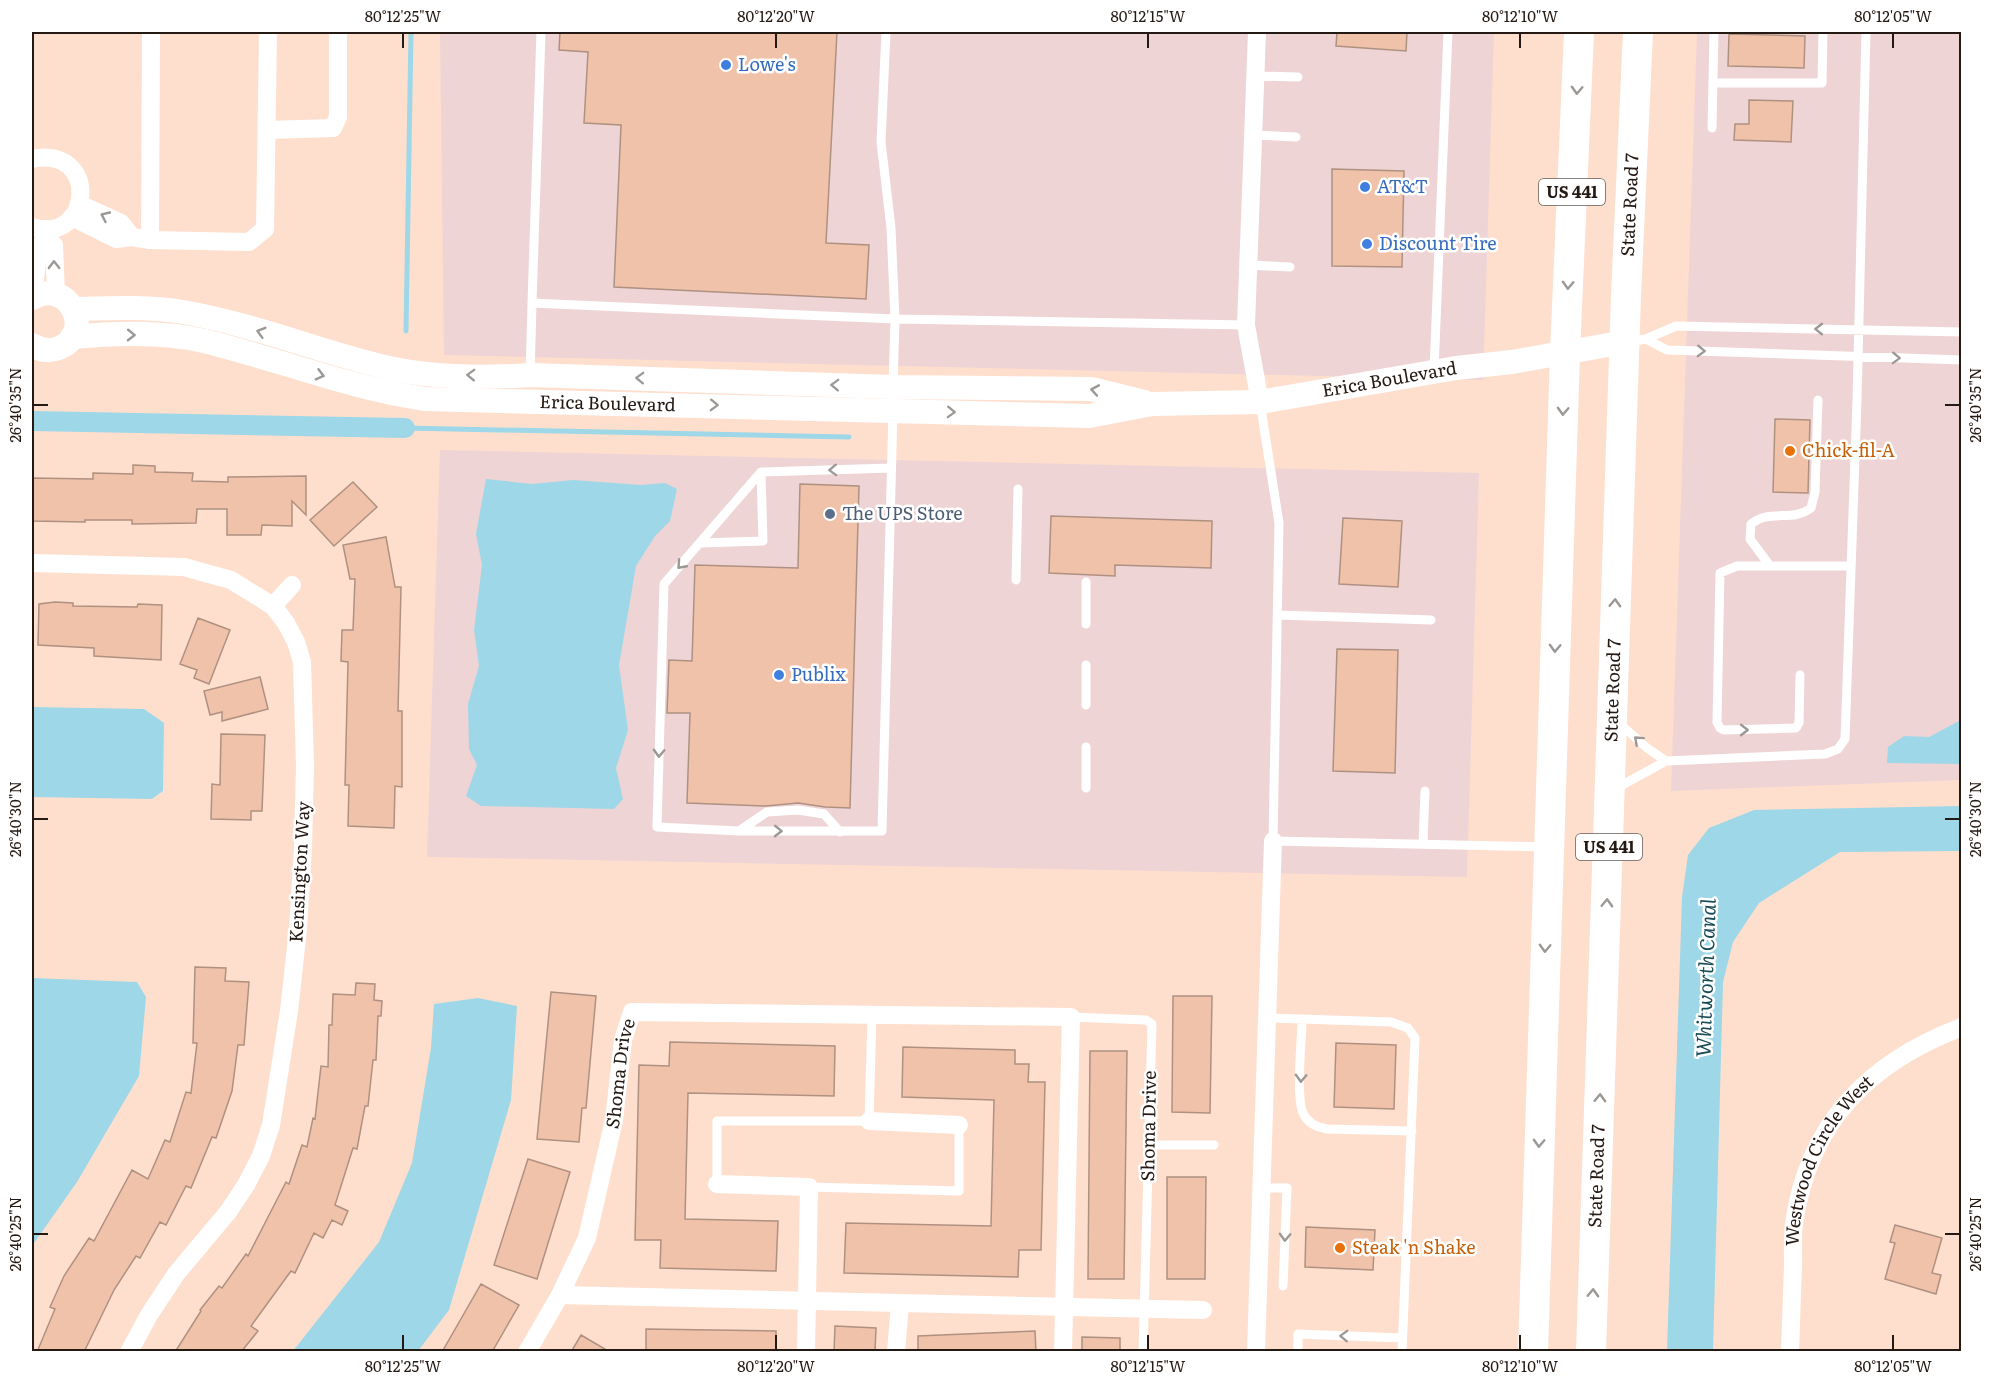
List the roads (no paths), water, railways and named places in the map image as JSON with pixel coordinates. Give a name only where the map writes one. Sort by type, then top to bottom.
[{"type":"main road","name":"US 441","points":[[1533,1352],[1565,353],[1579,32]]},
{"type":"main road","name":"State Road 7","points":[[1591,1352],[1612,717],[1635,341],[1640,36]]},
{"type":"street","points":[[141,239],[151,32]]},
{"type":"street","points":[[76,211],[116,239],[249,242],[265,229],[268,32]]},
{"type":"street","points":[[267,130],[333,128],[338,117],[338,32]]},
{"type":"street","points":[[1257,32],[1246,325],[1260,402]]},
{"type":"street","points":[[32,159],[43,156],[66,163],[75,172],[80,183],[81,195],[76,211],[63,225],[41,232],[39,246],[49,299],[76,318],[76,328],[66,345],[57,349],[47,351],[32,345]]},
{"type":"street","name":"Erica Boulevard","points":[[49,299],[181,311],[390,368],[426,374],[505,376],[530,387]]},
{"type":"street","name":"Erica Boulevard","points":[[72,337],[166,336],[203,341],[392,394],[425,399],[530,387],[893,398],[1092,389],[1152,404],[1260,402],[1635,341]]},
{"type":"street","name":"Kensington Way","points":[[32,563],[184,567],[231,580],[273,606],[286,623],[296,642],[302,662],[305,765],[298,929],[289,1011],[273,1114],[261,1156],[246,1185],[228,1212],[176,1274],[149,1315],[129,1352]]},
{"type":"street","points":[[273,606],[292,585]]},
{"type":"street","points":[[1256,1352],[1273,840]]},
{"type":"street","name":"Shoma Drive","points":[[526,1352],[560,1295],[587,1238],[614,1120],[622,1040],[632,1012],[1071,1017]]},
{"type":"street","points":[[1063,1352],[1071,1017]]},
{"type":"street","name":"Westwood Circle West","points":[[1790,1352],[1794,1225],[1811,1159],[1822,1136],[1852,1097],[1879,1071],[1899,1056],[1932,1038],[1962,1026]]},
{"type":"street","points":[[869,1121],[959,1125]]},
{"type":"street","points":[[717,1184],[809,1187],[806,1352]]},
{"type":"street","points":[[560,1295],[1203,1310]]},
{"type":"street","points":[[896,1352],[900,1304]]},
{"type":"lane","points":[[530,387],[541,32]]},
{"type":"lane","points":[[886,32],[881,142],[891,228],[895,319],[882,831],[739,831],[657,827],[664,584],[761,472],[891,468]]},
{"type":"lane","points":[[1434,372],[1448,32]]},
{"type":"lane","points":[[1712,128],[1714,32]]},
{"type":"lane","points":[[1713,82],[1821,82],[1823,32]]},
{"type":"lane","points":[[1611,791],[1666,760],[1825,754],[1838,749],[1845,739],[1866,32]]},
{"type":"lane","points":[[1256,76],[1298,77]]},
{"type":"lane","points":[[1254,135],[1296,137]]},
{"type":"lane","points":[[1249,265],[1290,267]]},
{"type":"lane","points":[[532,303],[895,319],[1246,325]]},
{"type":"lane","points":[[1635,341],[1676,326],[1962,332]]},
{"type":"lane","points":[[1635,341],[1666,351],[1962,360]]},
{"type":"lane","points":[[1770,566],[1750,539],[1751,524],[1761,516],[1801,516],[1811,508],[1815,492],[1818,400]]},
{"type":"lane","points":[[1260,402],[1279,523],[1273,840],[1548,847]]},
{"type":"lane","points":[[700,543],[762,542],[761,472]]},
{"type":"lane","points":[[1016,580],[1018,489]]},
{"type":"lane","points":[[1800,675],[1799,723],[1796,728],[1720,728],[1717,722],[1720,573],[1737,566],[1851,566]]},
{"type":"lane","points":[[1086,582],[1086,624]]},
{"type":"lane","points":[[1278,615],[1431,620]]},
{"type":"lane","points":[[1086,665],[1086,705]]},
{"type":"lane","points":[[1612,717],[1647,748],[1666,760]]},
{"type":"lane","points":[[1086,747],[1086,788]]},
{"type":"lane","points":[[1423,844],[1425,791]]},
{"type":"lane","points":[[739,831],[766,812],[798,810],[824,814],[840,832]]},
{"type":"lane","points":[[717,1184],[717,1121],[869,1121],[872,1015]]},
{"type":"lane","name":"Shoma Drive","points":[[1071,1017],[1146,1020],[1152,1024],[1143,1352]]},
{"type":"lane","points":[[1267,1018],[1391,1022],[1408,1028],[1414,1038],[1402,1352]]},
{"type":"lane","points":[[1302,1020],[1300,1106],[1310,1123],[1327,1129],[1412,1131]]},
{"type":"lane","points":[[809,1187],[959,1191],[959,1125]]},
{"type":"lane","points":[[1149,1145],[1214,1145]]},
{"type":"lane","points":[[1262,1188],[1287,1188],[1283,1286]]},
{"type":"lane","points":[[1298,1351],[1298,1334],[1402,1338]]},
{"type":"water","points":[[486,479],[532,484],[573,480],[641,485],[665,483],[677,489],[670,521],[655,536],[636,566],[619,665],[628,730],[616,768],[623,799],[614,809],[481,806],[466,796],[477,765],[469,749],[468,704],[479,666],[474,630],[482,565],[476,534]]},
{"type":"water","points":[[32,707],[144,709],[164,723],[163,791],[152,799],[32,797]]},
{"type":"water","points":[[1961,721],[1961,764],[1887,763],[1888,747],[1904,736],[1929,737]]},
{"type":"water","name":"Whitworth Canal","points":[[1961,806],[1961,851],[1840,852],[1759,903],[1733,942],[1723,982],[1713,1351],[1667,1351],[1682,897],[1688,855],[1709,828],[1754,810]]},
{"type":"water","points":[[32,978],[137,982],[146,997],[139,1076],[77,1182],[32,1246]]},
{"type":"water","points":[[478,998],[517,1006],[511,1100],[449,1310],[418,1351],[293,1351],[379,1242],[412,1163],[431,1048],[434,1004]]},
{"type":"waterway","points":[[406,331],[411,32]]},
{"type":"waterway","points":[[32,421],[405,428]]},
{"type":"waterway","points":[[405,428],[849,437]]},
{"type":"place","name":"Lowe's","points":[[726,65]]},
{"type":"place","name":"AT&T","points":[[1365,187]]},
{"type":"place","name":"Discount Tire","points":[[1367,244]]},
{"type":"place","name":"Chick-fil-A","points":[[1790,451]]},
{"type":"place","name":"The UPS Store","points":[[830,514]]},
{"type":"place","name":"Publix","points":[[779,675]]},
{"type":"place","name":"Steak 'n Shake","points":[[1340,1248]]}]
